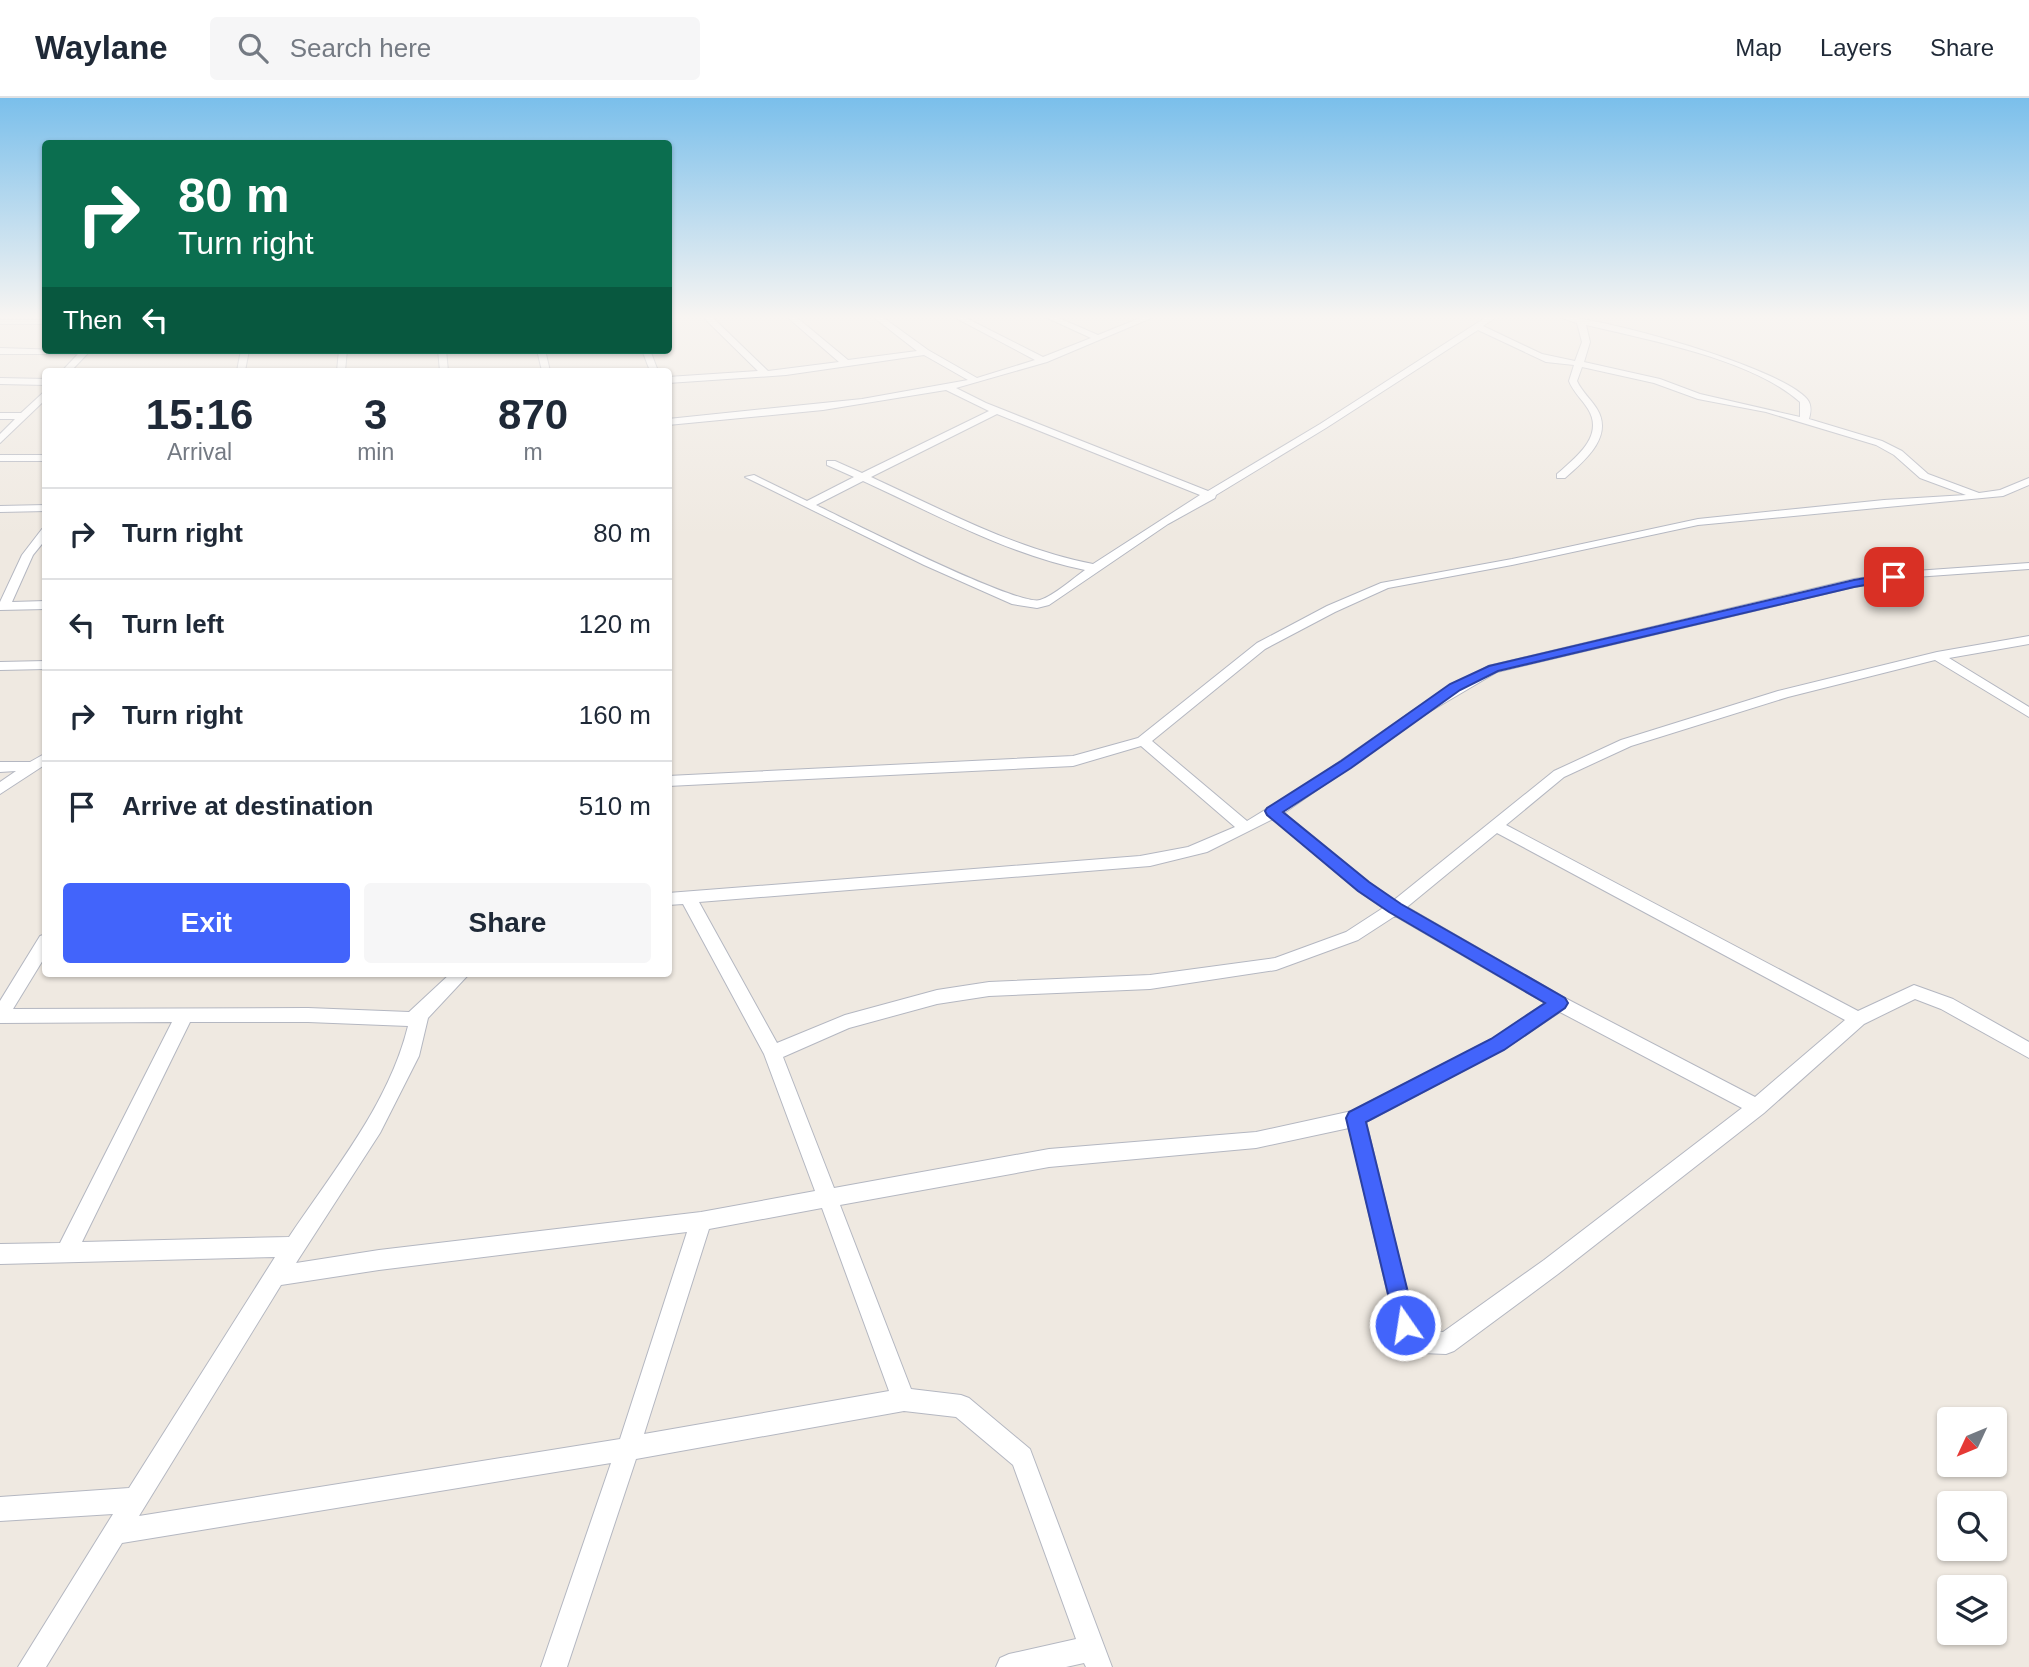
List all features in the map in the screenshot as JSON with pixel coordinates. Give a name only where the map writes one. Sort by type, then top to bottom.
[{"type":"street","points":[[672,421],[852,404],[935,389]]},
{"type":"street","points":[[952,389],[1212,496]]},
{"type":"street","points":[[750,477],[928,563],[1027,604],[1045,602],[1164,522],[1212,496],[1380,389]]},
{"type":"street","points":[[1561,476],[1596,439],[1599,427],[1594,410],[1576,389]]},
{"type":"street","points":[[1679,389],[1803,421],[1891,448],[1924,476],[1980,497]]},
{"type":"street","points":[[1790,389],[1805,402],[1807,413],[1803,421]]},
{"type":"street","points":[[0,440],[42,397]]},
{"type":"street","points":[[807,505],[998,410]]},
{"type":"street","points":[[0,416],[24,416]]},
{"type":"street","points":[[0,458],[42,458]]},
{"type":"street","points":[[831,463],[1030,552],[1094,568]]},
{"type":"street","points":[[672,781],[1073,761],[1143,741],[1261,646],[1331,609],[1385,585],[1698,522],[1884,503],[1980,497],[2003,494],[2027,484]]},
{"type":"street","points":[[0,509],[42,508]]},
{"type":"street","points":[[42,536],[28,555],[2,606],[42,605]]},
{"type":"street","points":[[904,1400],[773,1052],[678,897],[1169,858],[1203,847],[1245,827],[1346,765],[1455,687],[1493,668],[1854,583],[1915,574],[2029,566]]},
{"type":"street","points":[[773,1052],[845,1022],[937,997],[989,989],[1150,982],[1276,964],[1352,936],[1395,908],[1559,774],[1626,743],[1783,694],[1937,656],[2029,640]]},
{"type":"street","points":[[1937,656],[2029,713]]},
{"type":"street","points":[[0,666],[42,665]]},
{"type":"street","points":[[1143,741],[1245,827]]},
{"type":"street","points":[[0,767],[42,764]]},
{"type":"street","points":[[0,789],[42,764]]},
{"type":"street","points":[[1272,811],[1364,887],[1395,908],[1559,1003],[1757,1107]]},
{"type":"street","points":[[1494,825],[1858,1019]]},
{"type":"street","points":[[2,1019],[42,947]]},
{"type":"street","points":[[2,1019],[184,1016],[410,1019],[420,1015],[456,977]]},
{"type":"street","points":[[1356,1118],[1405,1325],[1422,1342],[1446,1343],[1551,1267],[1757,1107],[1858,1019],[1914,992],[1947,1004],[2029,1051]]},
{"type":"street","points":[[275,1276],[392,1258],[701,1221],[1049,1158],[1256,1140],[1356,1118],[1498,1044],[1559,1003]]},
{"type":"street","points":[[31,1667],[275,1276],[373,1127],[410,1056],[420,1015]]},
{"type":"street","points":[[66,1252],[184,1016]]},
{"type":"street","points":[[554,1667],[701,1221]]},
{"type":"street","points":[[0,1254],[295,1247]]},
{"type":"street","points":[[115,1532],[628,1449],[904,1400],[961,1406],[1022,1457],[1096,1658],[1009,1667]]},
{"type":"street","points":[[0,1509],[135,1500]]},
{"type":"route","points":[[1405,1325],[1356,1118],[1498,1044],[1559,1003],[1395,908],[1364,887],[1272,811],[1346,765],[1455,687],[1493,668],[1854,583],[1894,577]]}]
